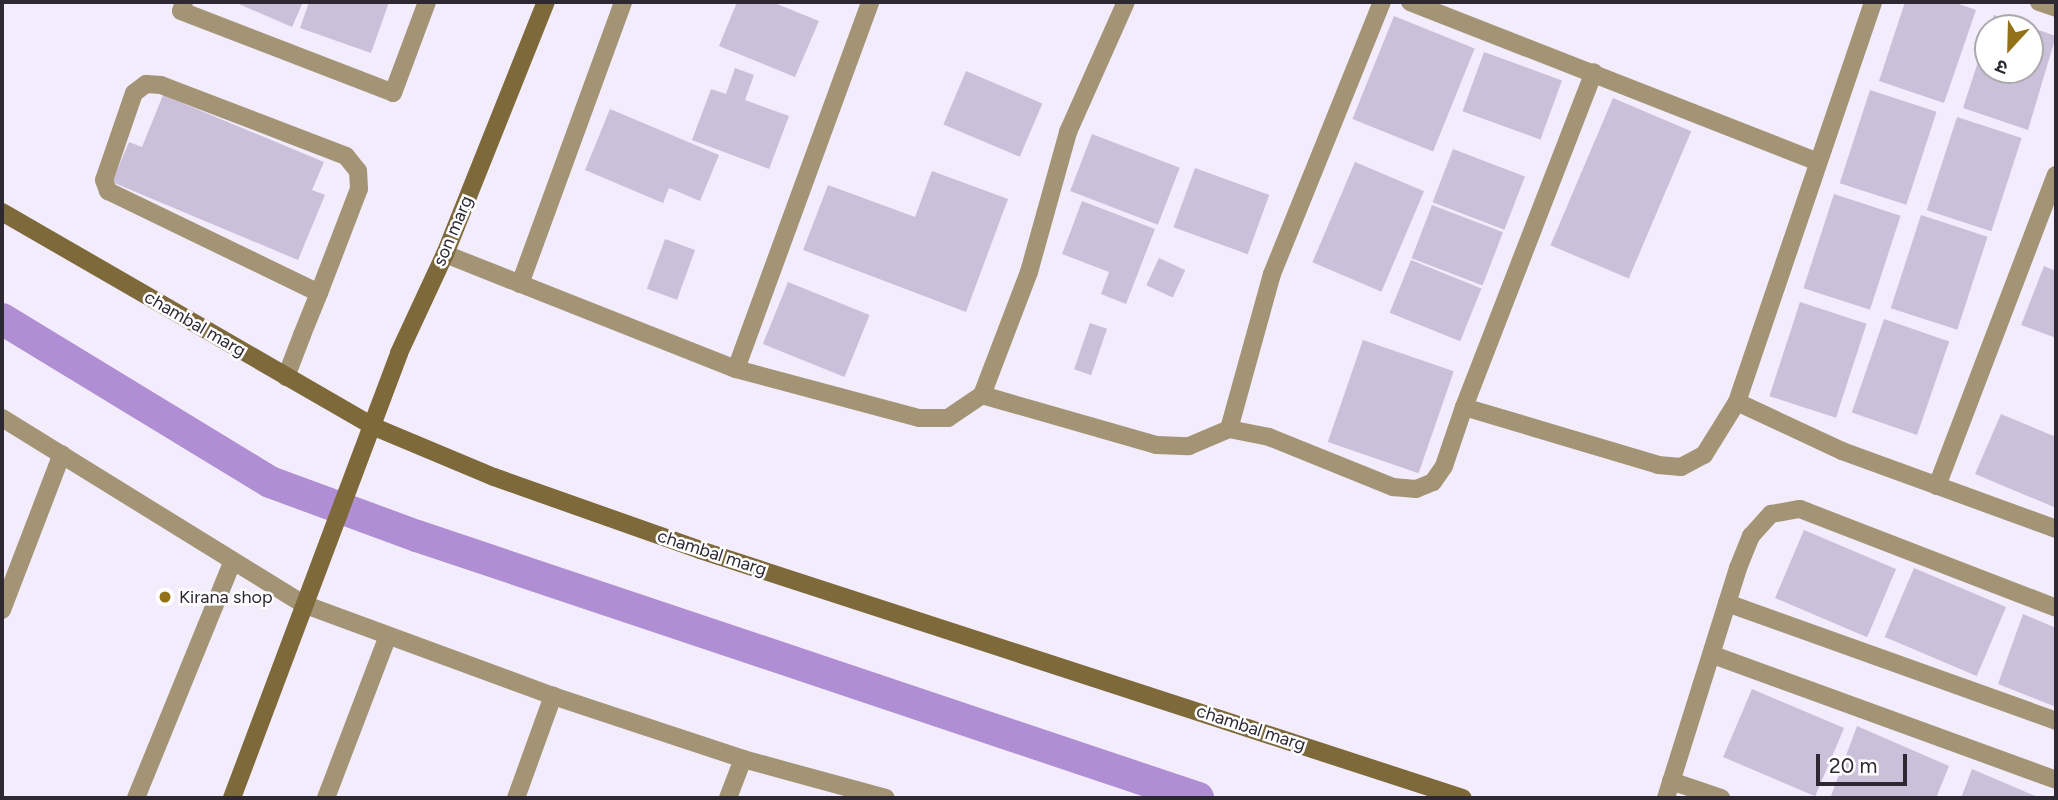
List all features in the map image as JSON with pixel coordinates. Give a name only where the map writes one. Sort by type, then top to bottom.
[{"type":"street","points":[[184,2],[181,11],[393,93],[427,2]]},
{"type":"street","name":"son marg","points":[[232,798],[399,353],[445,254],[546,2]]},
{"type":"street","points":[[520,284],[623,2]]},
{"type":"street","points":[[736,369],[870,2]]},
{"type":"street","points":[[445,254],[736,369],[919,418],[948,418],[982,395],[1029,272],[1068,132],[1126,2]]},
{"type":"street","points":[[1229,429],[1272,274],[1382,2]]},
{"type":"street","points":[[1410,2],[1818,162]]},
{"type":"street","points":[[1464,407],[1658,466],[1681,467],[1704,455],[1737,402],[1873,2]]},
{"type":"street","points":[[2039,2],[2056,8]]},
{"type":"street","points":[[982,395],[1156,445],[1189,446],[1229,429],[1269,437],[1393,487],[1416,489],[1433,482],[1444,466],[1464,407],[1594,72]]},
{"type":"street","points":[[286,377],[319,293],[359,189],[358,172],[346,156],[161,85],[146,84],[134,93],[104,180],[108,191],[319,293]]},
{"type":"street","points":[[1937,486],[2056,175]]},
{"type":"street","name":"chambal marg","points":[[2,212],[372,426],[494,477],[700,550],[1463,798]]},
{"type":"street","points":[[1737,402],[1842,452],[2056,529]]},
{"type":"street","points":[[2,418],[232,563],[303,604],[387,638],[553,696],[743,759],[886,798]]},
{"type":"street","points":[[2,610],[62,454]]},
{"type":"street","points":[[1721,798],[1669,790],[1727,603],[1751,536],[1771,514],[1800,509],[2056,608]]},
{"type":"street","points":[[136,798],[232,563]]},
{"type":"street","points":[[1727,603],[2056,722]]},
{"type":"street","points":[[326,798],[387,638]]},
{"type":"street","points":[[1713,655],[2056,780]]},
{"type":"street","points":[[516,798],[553,696]]},
{"type":"street","points":[[728,798],[743,759]]},
{"type":"building","points":[[234,2],[303,2],[292,27]]},
{"type":"building","points":[[309,2],[389,2],[371,53],[300,28]]},
{"type":"building","points":[[737,2],[772,2],[819,21],[795,77],[719,46]]},
{"type":"building","points":[[1905,2],[1953,2],[1976,10],[1944,103],[1879,81]]},
{"type":"building","points":[[1394,16],[1475,49],[1433,152],[1352,119]]},
{"type":"building","points":[[2044,32],[2056,36],[2044,76]]},
{"type":"building","points":[[1484,52],[1562,80],[1540,140],[1462,111]]},
{"type":"building","points":[[735,68],[754,75],[745,100],[789,116],[769,169],[692,140],[711,89],[726,94]]},
{"type":"building","points":[[966,71],[1042,103],[1020,157],[943,124]]},
{"type":"building","points":[[1974,74],[1974,84],[2042,84],[2028,130],[1963,108]]},
{"type":"building","points":[[1870,90],[1937,112],[1906,205],[1840,183]]},
{"type":"building","points":[[163,95],[324,162],[312,190],[325,195],[298,260],[112,182],[129,142],[142,147]]},
{"type":"building","points":[[1613,98],[1691,131],[1629,278],[1550,245]]},
{"type":"building","points":[[610,109],[719,155],[700,201],[669,188],[663,203],[585,170]]},
{"type":"building","points":[[1957,117],[2022,138],[1991,231],[1927,210]]},
{"type":"building","points":[[1092,134],[1180,168],[1158,225],[1070,191]]},
{"type":"building","points":[[1453,149],[1525,177],[1504,230],[1433,202]]},
{"type":"building","points":[[1355,162],[1424,191],[1381,292],[1312,262]]},
{"type":"building","points":[[1195,168],[1269,195],[1248,254],[1173,227]]},
{"type":"building","points":[[932,171],[1008,199],[966,312],[803,250],[828,185],[915,217]]},
{"type":"building","points":[[1834,194],[1901,216],[1870,310],[1803,288]]},
{"type":"building","points":[[1082,201],[1155,229],[1126,304],[1101,294],[1109,272],[1062,254]]},
{"type":"building","points":[[1432,205],[1503,232],[1483,285],[1412,258]]},
{"type":"building","points":[[1921,215],[1988,237],[1957,330],[1891,308]]},
{"type":"building","points":[[665,239],[695,250],[677,300],[647,289]]},
{"type":"building","points":[[1159,258],[1185,270],[1173,297],[1146,285]]},
{"type":"building","points":[[1411,260],[1481,288],[1460,341],[1390,313]]},
{"type":"building","points":[[2044,266],[2056,271],[2056,338],[2021,325]]},
{"type":"building","points":[[788,282],[870,315],[844,377],[763,344]]},
{"type":"building","points":[[1800,302],[1867,324],[1836,418],[1769,396]]},
{"type":"building","points":[[1884,319],[1949,341],[1917,435],[1852,413]]},
{"type":"building","points":[[1090,323],[1107,329],[1091,375],[1074,369]]},
{"type":"building","points":[[1363,340],[1454,371],[1419,473],[1328,442]]},
{"type":"building","points":[[2001,414],[2056,437],[2054,507],[1975,474]]},
{"type":"building","points":[[1804,530],[1896,569],[1867,637],[1775,598]]},
{"type":"building","points":[[1914,568],[2006,607],[1977,676],[1885,637]]},
{"type":"building","points":[[2023,614],[2056,628],[2056,707],[1998,684]]},
{"type":"building","points":[[1752,689],[1844,728],[1815,796],[1723,757]]},
{"type":"building","points":[[1857,726],[1949,766],[1936,798],[1831,796]]},
{"type":"building","points":[[1972,769],[2040,798],[1961,798]]},
{"type":"waterway","points":[[2,319],[270,482],[417,536],[1198,798]]},
{"type":"place","name":"Kirana shop","points":[[165,597]]}]
